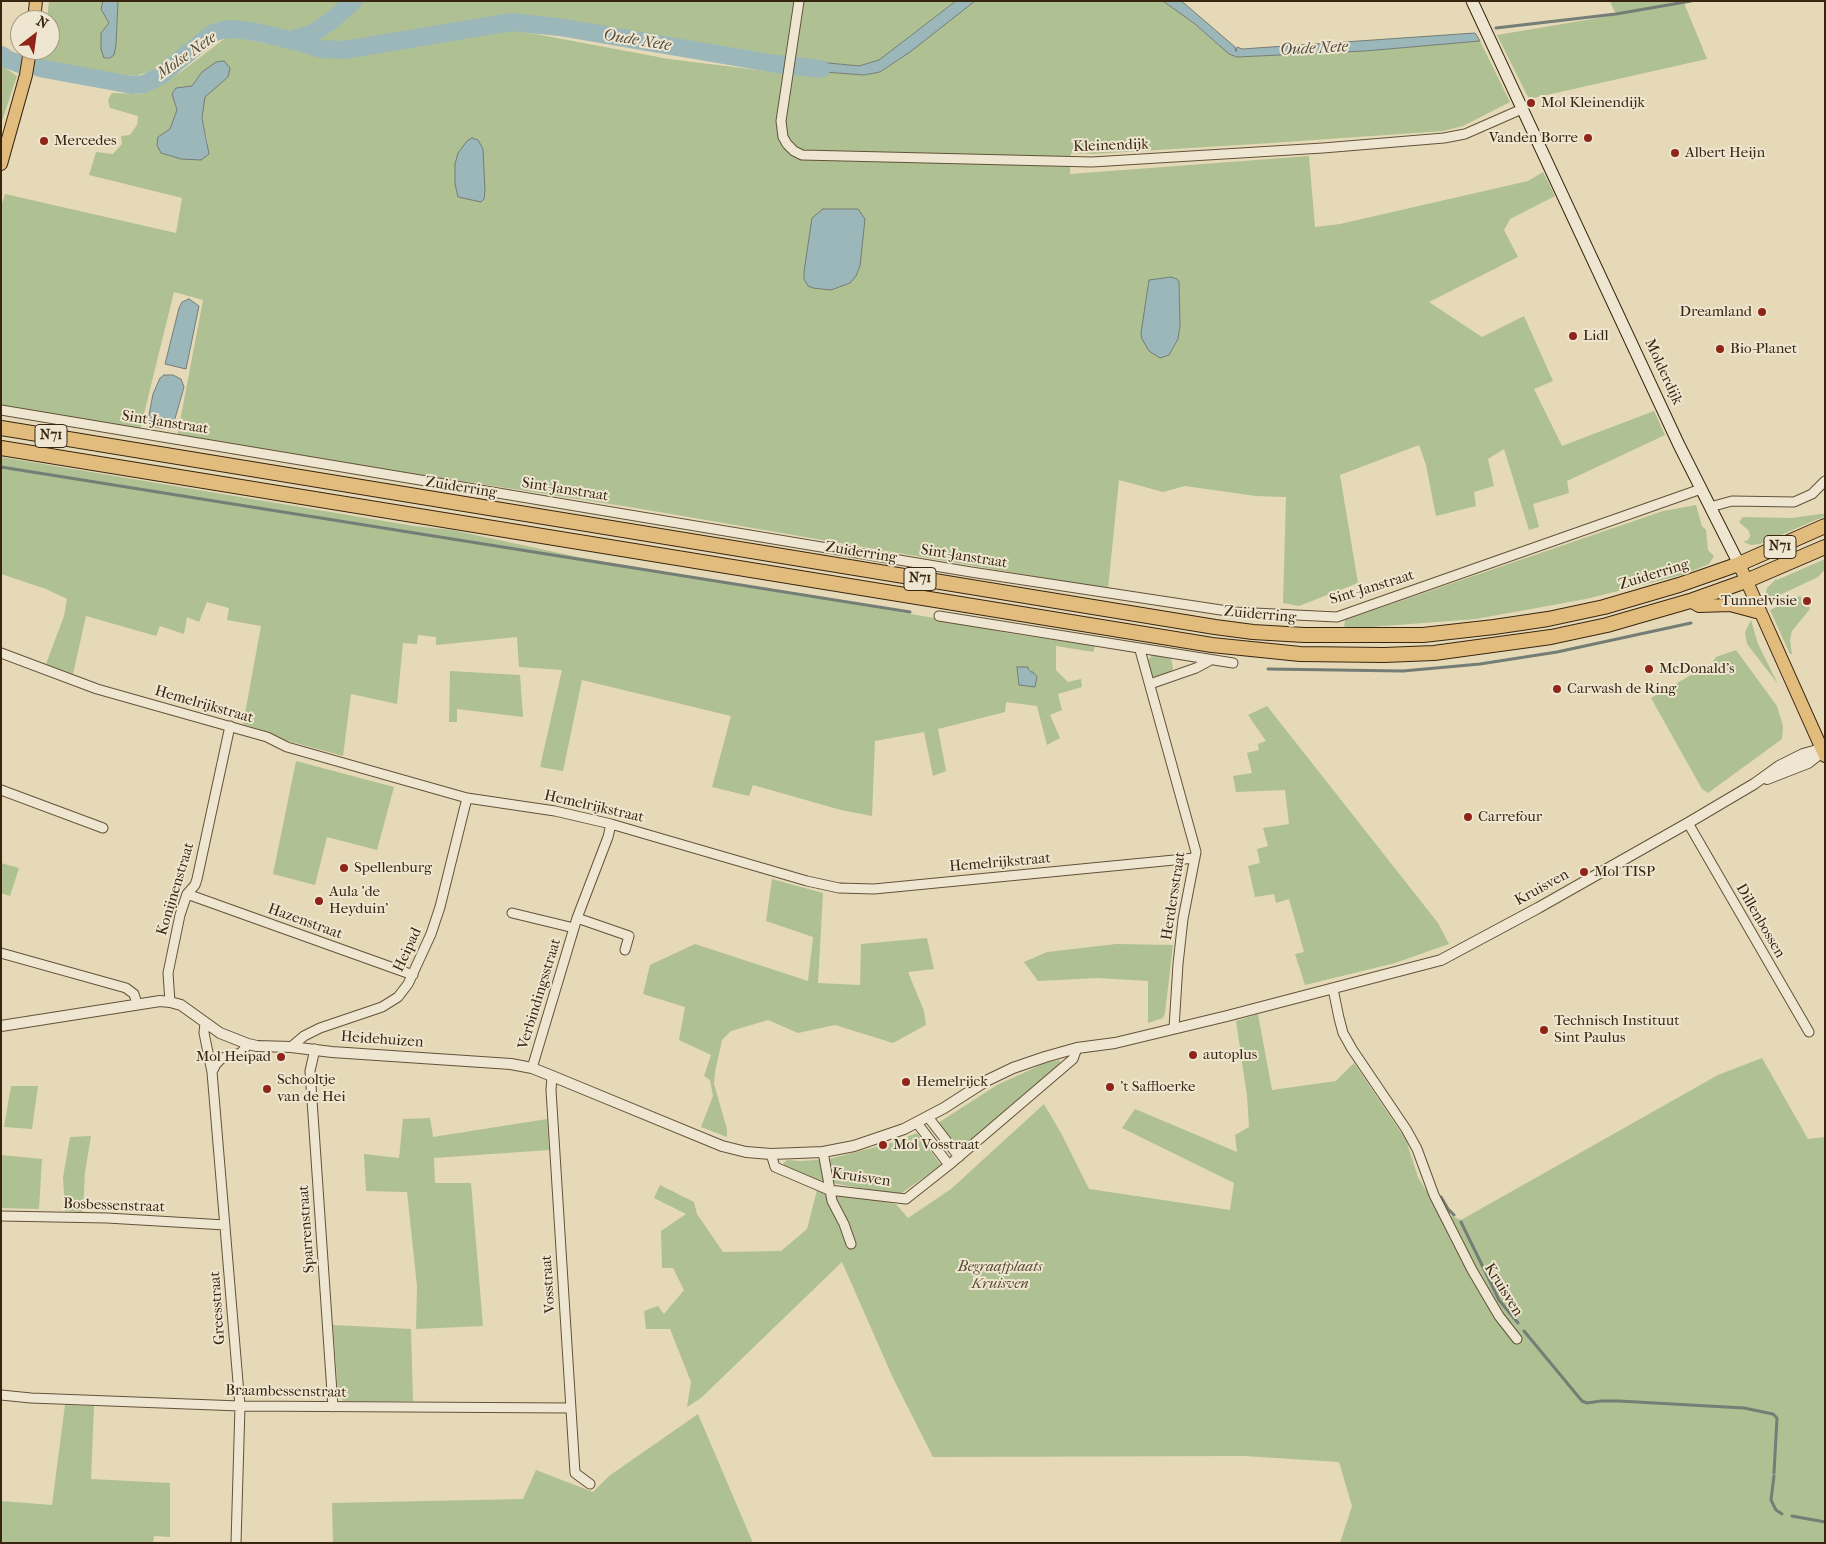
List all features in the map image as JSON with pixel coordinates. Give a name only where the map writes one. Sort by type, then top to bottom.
[{"type":"highway","name":"Zuiderring","points":[[1,428],[1023,596],[1253,632],[1304,635],[1423,635],[1494,627],[1604,607],[1679,585],[1738,564],[1825,526]]},
{"type":"highway","name":"N71","points":[[1,448],[1108,629],[1252,650],[1333,655],[1434,653],[1560,635],[1608,625],[1690,602],[1746,581],[1825,546]]},
{"type":"main road","name":"Molderdijk","points":[[1472,1],[1746,581],[1823,752]]},
{"type":"main road","points":[[1,164],[26,75],[28,60]]},
{"type":"main road","points":[[1690,602],[1699,606],[1730,605],[1760,613]]},
{"type":"street","name":"Kleinendijk","points":[[799,1],[781,121],[783,137],[787,144],[794,151],[802,155],[1092,162],[1323,148],[1444,138],[1465,134],[1522,109]]},
{"type":"street","name":"Sint-Janstraat","points":[[1,410],[970,572],[1234,612],[1337,617],[1701,489]]},
{"type":"street","points":[[1710,507],[1732,501],[1794,502],[1812,494],[1825,481]]},
{"type":"street","points":[[939,616],[1140,650],[1232,663]]},
{"type":"street","name":"Herdersstraat","points":[[1140,650],[1196,852],[1182,928],[1174,1028]]},
{"type":"street","name":"Hemelrijkstraat","points":[[1,653],[97,688],[267,737],[288,747],[467,798],[555,811],[610,824],[807,881],[840,888],[874,889],[1195,858]]},
{"type":"street","points":[[1150,684],[1196,668],[1209,661]]},
{"type":"street","name":"Konijnenstraat","points":[[170,1002],[168,973],[180,915],[187,894],[195,885],[197,879],[230,726]]},
{"type":"street","name":"Kruisven","points":[[1077,1048],[1073,1059],[959,1157],[906,1199],[829,1190],[775,1167],[771,1154],[823,1152],[876,1139],[917,1123],[986,1081],[1013,1068],[1077,1048],[1115,1043],[1427,965],[1449,956],[1530,913],[1754,784],[1778,766],[1803,754],[1823,752]]},
{"type":"street","points":[[1,790],[103,828]]},
{"type":"street","name":"Heipad","points":[[291,1047],[304,1036],[320,1028],[382,1006],[398,997],[413,975],[431,934],[440,907],[467,798]]},
{"type":"street","name":"Dillenbossen","points":[[1688,823],[1809,1032]]},
{"type":"street","name":"Verbindingsstraat","points":[[532,1068],[577,918],[608,837],[610,824]]},
{"type":"street","name":"Hazenstraat","points":[[187,894],[413,975]]},
{"type":"street","name":"Verbindingsstraat","points":[[512,913],[574,928]]},
{"type":"street","points":[[577,918],[629,936],[625,950]]},
{"type":"street","points":[[1,953],[126,988],[134,994],[137,1004]]},
{"type":"street","name":"Kruisven","points":[[1332,989],[1338,1018],[1348,1041],[1406,1128],[1417,1149],[1434,1195],[1469,1262],[1498,1316],[1517,1339]]},
{"type":"street","name":"Heidehuizen","points":[[1,1026],[137,1004],[160,1001],[170,1002],[180,1005],[220,1033],[257,1046],[488,1062],[532,1068],[722,1146],[746,1152],[771,1154]]},
{"type":"street","name":"Greesstraat","points":[[205,1023],[204,1034],[212,1072],[240,1406],[236,1543]]},
{"type":"street","points":[[212,1072],[222,1058],[241,1053],[248,1044]]},
{"type":"street","name":"Sparrenstraat","points":[[315,1049],[310,1071],[333,1407]]},
{"type":"street","name":"Vosstraat","points":[[552,1076],[551,1090],[575,1473],[590,1484]]},
{"type":"street","points":[[928,1117],[959,1157]]},
{"type":"street","points":[[917,1123],[949,1165]]},
{"type":"street","points":[[823,1152],[832,1201],[844,1224],[851,1244]]},
{"type":"street","name":"Bosbessenstraat","points":[[1,1216],[106,1218],[225,1225]]},
{"type":"street","name":"Braambessenstraat","points":[[1,1395],[31,1398],[240,1406],[571,1408]]},
{"type":"green space","points":[[49,1],[103,1],[101,9],[109,23],[101,33],[104,58],[107,59],[110,58],[116,45],[118,1],[956,1],[879,60],[859,66],[798,60],[524,16],[370,41],[371,43],[324,47],[312,27],[289,31],[235,21],[216,22],[155,70],[135,76],[49,65],[41,61],[60,60],[60,10],[48,10]]},
{"type":"green space","points":[[975,1],[1163,1],[1195,24],[1229,53],[1237,57],[1365,51],[1480,41],[1510,102],[1463,126],[1443,131],[1271,143],[1093,154],[1071,153],[1070,174],[1309,156],[1315,227],[1340,224],[1528,181],[1543,172],[1555,196],[1510,219],[1504,230],[1518,257],[1429,302],[1482,337],[1524,316],[1553,381],[1534,389],[1562,446],[1654,411],[1665,435],[1567,481],[1569,493],[1533,504],[1539,527],[1529,530],[1504,449],[1488,459],[1494,486],[1474,492],[1476,506],[1436,516],[1426,465],[1419,445],[1340,475],[1358,583],[1299,606],[1283,603],[1286,497],[1256,496],[1185,486],[1163,492],[1119,480],[1108,589],[636,508],[177,437],[203,300],[174,292],[140,430],[1,406],[1,207],[5,194],[176,233],[182,198],[89,175],[96,152],[113,154],[122,144],[121,136],[130,135],[137,125],[138,116],[110,108],[108,100],[112,93],[139,94],[152,89],[182,71],[228,36],[321,54],[346,56],[378,52],[501,28],[525,26],[525,32],[669,59],[782,73],[797,70],[864,75],[880,72]],"holes":[[[202,72],[228,77],[205,96],[202,118],[208,143],[158,137],[170,129],[177,110],[172,94],[176,88],[192,86]],[[1180,290],[1178,339],[1169,355],[1160,358]]]},
{"type":"green space","points":[[1610,1],[1691,1],[1684,3],[1707,59],[1529,99],[1497,35],[1616,15]]},
{"type":"green space","points":[[1,65],[17,76],[1,124]]},
{"type":"green space","points":[[1,457],[414,526],[452,530],[578,557],[934,618],[1007,633],[1095,646],[1093,652],[1056,646],[1056,670],[1068,682],[1081,679],[1082,687],[1058,694],[1062,710],[1050,715],[1060,738],[1047,745],[1037,706],[1006,702],[1005,712],[938,729],[946,771],[933,776],[924,732],[875,741],[872,816],[841,810],[753,785],[749,796],[712,787],[731,716],[582,680],[563,771],[540,767],[562,670],[519,667],[517,637],[436,645],[436,637],[418,635],[417,644],[403,643],[397,704],[351,694],[343,756],[281,739],[268,732],[243,724],[261,626],[227,620],[229,608],[207,602],[199,622],[187,617],[184,634],[160,626],[156,636],[86,616],[73,674],[46,664],[64,616],[67,599],[46,589],[1,574]]},
{"type":"green space","points":[[1696,505],[1702,526],[1706,530],[1708,550],[1714,556],[1709,564],[1682,575],[1586,599],[1476,619],[1344,629],[1345,620],[1663,511]]},
{"type":"green space","points":[[1825,514],[1825,516],[1760,544],[1751,545],[1743,542],[1748,540],[1750,536],[1749,531],[1739,522],[1743,517],[1792,518]]},
{"type":"green space","points":[[1825,559],[1825,569],[1818,577],[1767,601],[1765,597],[1767,588],[1776,579]]},
{"type":"green space","points":[[1800,596],[1810,609],[1792,631],[1790,640],[1792,654],[1790,654],[1770,610]]},
{"type":"green space","points":[[1751,620],[1758,644],[1778,684],[1747,644],[1745,632]]},
{"type":"green space","points":[[1736,650],[1777,706],[1783,726],[1782,739],[1708,793],[1702,789],[1651,698],[1712,663],[1716,657]]},
{"type":"green space","points":[[1153,654],[1171,657],[1173,669],[1170,673],[1155,677],[1149,675],[1147,661]]},
{"type":"green space","points":[[450,671],[520,675],[523,717],[457,709],[457,722],[449,722]]},
{"type":"green space","points":[[1267,706],[1438,923],[1449,944],[1395,963],[1305,985],[1295,954],[1304,952],[1289,899],[1276,903],[1274,894],[1255,897],[1248,866],[1260,863],[1257,849],[1268,846],[1263,828],[1289,824],[1285,790],[1236,792],[1233,776],[1252,773],[1247,753],[1259,750],[1258,744],[1266,741],[1248,715]]},
{"type":"green space","points":[[296,761],[394,787],[377,850],[327,837],[315,885],[273,874]]},
{"type":"green space","points":[[1,863],[19,868],[10,896],[1,893]]},
{"type":"green space","points":[[772,879],[823,893],[818,983],[860,985],[861,944],[927,938],[934,969],[908,972],[924,1011],[926,1025],[893,1043],[835,1025],[798,1033],[768,1020],[731,1031],[722,1040],[714,1084],[727,1129],[727,1137],[701,1127],[713,1096],[710,1080],[704,1076],[711,1055],[679,1040],[685,1007],[643,994],[650,965],[695,944],[808,981],[813,937],[766,921]]},
{"type":"green space","points":[[1116,944],[1173,945],[1163,1018],[1148,1023],[1148,981],[1097,978],[1038,981],[1024,962],[1047,952]]},
{"type":"green space","name":"Begraafplaats Kruisven","points":[[1258,1014],[1272,1090],[1336,1081],[1354,1063],[1406,1140],[1418,1177],[1438,1210],[1461,1220],[1718,1075],[1762,1058],[1808,1139],[1825,1137],[1825,1543],[1340,1543],[1352,1506],[1339,1462],[1244,1456],[933,1457],[893,1378],[842,1262],[701,1398],[687,1407],[691,1382],[670,1329],[646,1329],[644,1311],[658,1306],[664,1314],[684,1290],[673,1268],[662,1268],[661,1231],[686,1214],[654,1198],[660,1185],[694,1202],[697,1214],[723,1252],[781,1251],[807,1229],[817,1190],[896,1204],[908,1218],[951,1189],[1044,1104],[1089,1189],[1230,1210],[1234,1183],[1122,1128],[1135,1109],[1237,1152],[1235,1135],[1249,1127],[1247,1096],[1236,1021]]},
{"type":"green space","points":[[1060,1060],[1060,1066],[960,1150],[938,1123],[997,1085],[1045,1063]]},
{"type":"green space","points":[[11,1086],[38,1086],[32,1129],[4,1127]]},
{"type":"green space","points":[[430,1118],[433,1137],[547,1119],[549,1150],[434,1158],[435,1183],[471,1183],[483,1326],[416,1329],[417,1286],[407,1192],[366,1191],[364,1154],[399,1158],[403,1119]]},
{"type":"green space","points":[[917,1133],[941,1165],[899,1195],[821,1181],[787,1168],[783,1164],[787,1160],[829,1159],[891,1143]]},
{"type":"green space","points":[[91,1136],[85,1172],[83,1212],[65,1211],[63,1177],[70,1137]]},
{"type":"green space","points":[[1,1155],[42,1159],[39,1209],[1,1208]]},
{"type":"green space","points":[[333,1325],[411,1329],[413,1401],[343,1401],[338,1392]]},
{"type":"green space","points":[[65,1405],[94,1406],[91,1479],[170,1483],[170,1537],[154,1536],[153,1543],[1,1543],[1,1501],[52,1505]]},
{"type":"green space","points":[[698,1414],[753,1543],[333,1543],[332,1503],[523,1499],[536,1470],[593,1492],[609,1476]]},
{"type":"water","points":[[103,1],[118,1],[116,45],[114,55],[110,58],[104,58],[101,49],[101,33],[109,23],[101,9]]},
{"type":"water","points":[[956,1],[975,1],[910,52],[880,72],[864,75],[797,70],[798,60],[859,66],[879,60]]},
{"type":"water","points":[[1163,1],[1181,1],[1235,47],[1236,52],[1237,47],[1242,49],[1475,33],[1480,41],[1365,51],[1237,57],[1229,54],[1195,24]]},
{"type":"water","points":[[224,61],[230,68],[228,77],[205,97],[202,118],[209,154],[201,160],[181,159],[161,153],[157,145],[158,137],[170,129],[177,110],[172,94],[176,88],[192,86],[202,72],[216,62]]},
{"type":"water","points":[[472,138],[478,140],[483,149],[485,191],[484,199],[481,202],[458,197],[455,184],[455,164],[458,153],[467,141]]},
{"type":"water","points":[[823,209],[858,209],[865,219],[860,266],[856,276],[850,283],[831,290],[808,286],[804,279],[812,218]]},
{"type":"water","points":[[1171,277],[1179,282],[1180,325],[1178,339],[1169,355],[1160,358],[1149,351],[1142,339],[1141,333],[1149,280]]},
{"type":"water","points":[[189,299],[199,306],[186,369],[165,364],[179,308],[182,302]]},
{"type":"water","points":[[164,375],[173,375],[181,379],[184,387],[172,429],[151,427],[148,420],[153,394],[160,378]]},
{"type":"water","points":[[1017,667],[1028,667],[1033,672],[1037,677],[1035,687],[1019,685]]},
{"type":"waterway","name":"Molse Nete","points":[[290,40],[313,33],[331,21],[354,1]]},
{"type":"waterway","name":"Oude Nete","points":[[1496,28],[1616,14],[1691,1]]},
{"type":"waterway","name":"Oude Nete","points":[[39,68],[132,85],[144,84],[160,76],[213,33],[222,30],[236,29],[261,33],[321,49],[344,50],[511,22],[559,27],[776,64],[821,69]]},
{"type":"waterway","name":"Molse Nete","points":[[1,55],[20,64]]},
{"type":"waterway","points":[[1,467],[910,612]]},
{"type":"waterway","points":[[1268,669],[1403,671],[1480,664],[1557,652],[1691,623]]},
{"type":"waterway","points":[[1441,1197],[1454,1215]]},
{"type":"waterway","points":[[1461,1222],[1499,1300],[1518,1323]]},
{"type":"waterway","points":[[1524,1331],[1582,1401],[1587,1403],[1619,1401],[1744,1408],[1773,1414],[1777,1418],[1774,1473]]},
{"type":"waterway","points":[[1774,1476],[1771,1500],[1776,1510],[1782,1514]]},
{"type":"waterway","points":[[1792,1516],[1825,1522]]},
{"type":"place","name":"Mol Kleinendijk","points":[[1531,103]]},
{"type":"place","name":"Vanden Borre","points":[[1588,138]]},
{"type":"place","name":"Mercedes","points":[[44,141]]},
{"type":"place","name":"Albert Heijn","points":[[1675,153]]},
{"type":"place","name":"Dreamland","points":[[1762,312]]},
{"type":"place","name":"Lidl","points":[[1573,336]]},
{"type":"place","name":"Bio-Planet","points":[[1720,349]]},
{"type":"place","name":"Tunnelvisie","points":[[1807,601]]},
{"type":"place","name":"McDonald's","points":[[1649,669]]},
{"type":"place","name":"Carwash de Ring","points":[[1557,689]]},
{"type":"place","name":"Carrefour","points":[[1468,817]]},
{"type":"place","name":"Spellenburg","points":[[344,868]]},
{"type":"place","name":"Mol TISP","points":[[1584,872]]},
{"type":"place","name":"Aula 'de Heyduin'","points":[[319,901]]},
{"type":"place","name":"Technisch Instituut Sint Paulus","points":[[1544,1030]]},
{"type":"place","name":"autoplus","points":[[1193,1055]]},
{"type":"place","name":"Mol Heipad","points":[[281,1057]]},
{"type":"place","name":"Hemelrijck","points":[[906,1082]]},
{"type":"place","name":"'t Saffloerke","points":[[1110,1087]]},
{"type":"place","name":"Schooltje van de Hei","points":[[267,1089]]},
{"type":"place","name":"Mol Vosstraat","points":[[883,1145]]}]
